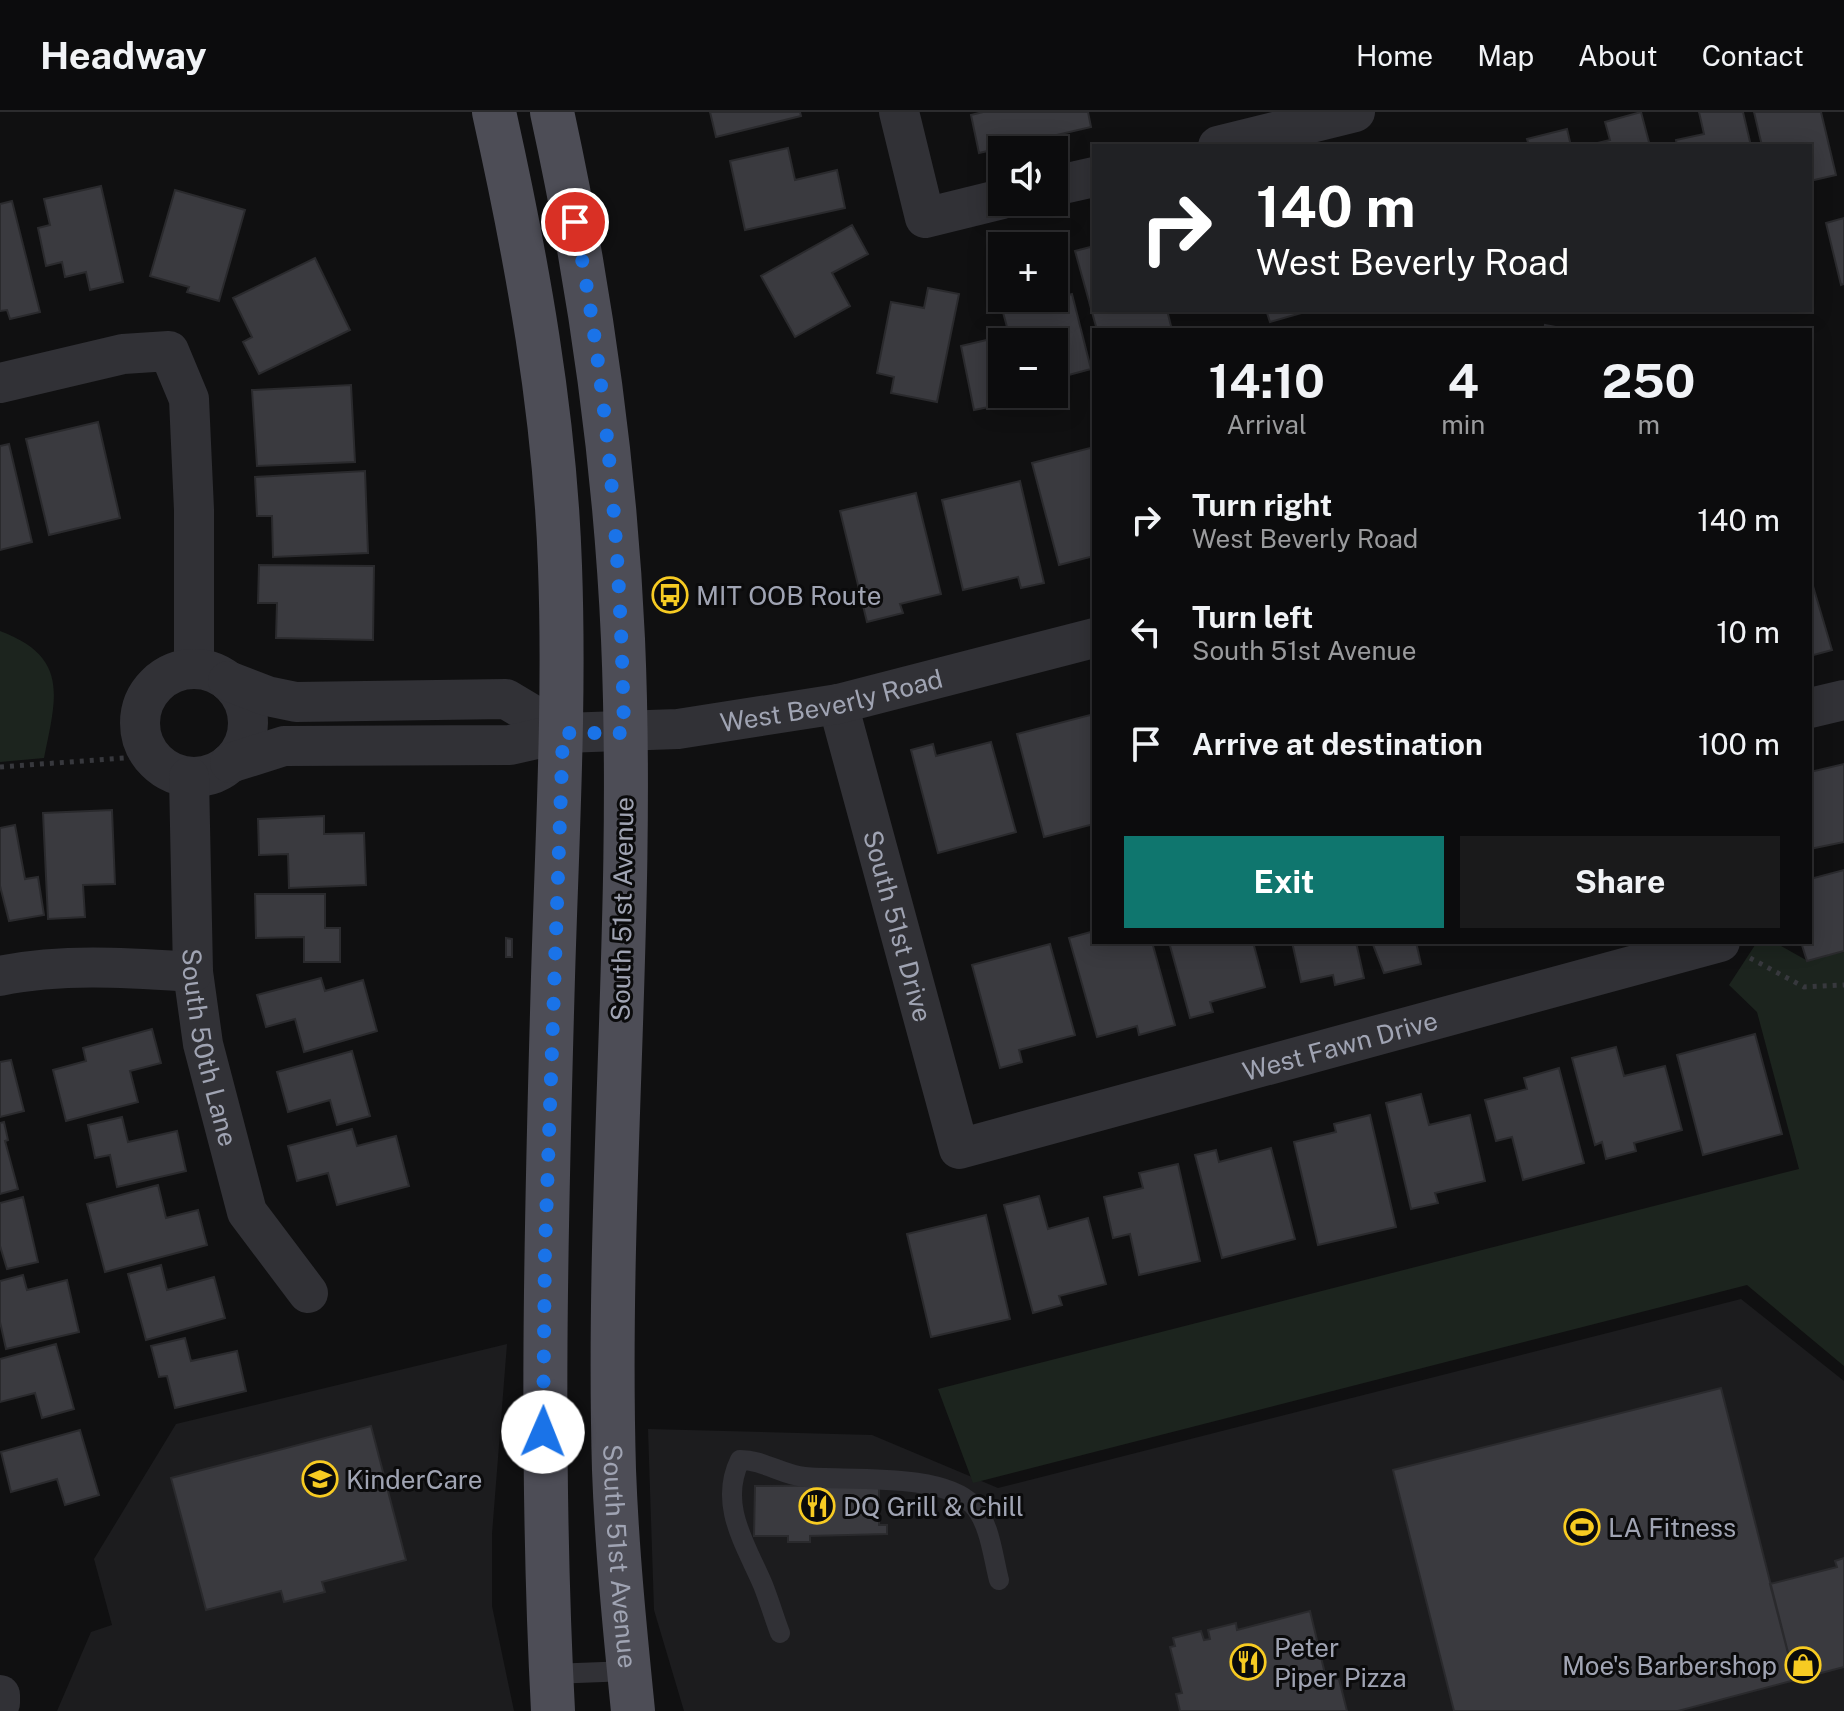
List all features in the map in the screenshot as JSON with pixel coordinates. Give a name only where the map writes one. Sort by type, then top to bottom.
[{"type":"main road","points":[[494,112],[522,251],[556,502],[563,733],[545,1250],[543,1432],[552,1693]]},
{"type":"main road","name":"South 51st Avenue","points":[[552,112],[580,248],[607,441],[617,546],[624,733],[613,1385],[618,1558],[631,1691]]},
{"type":"street","points":[[899,112],[925,218],[988,202]]},
{"type":"street","points":[[1226,144],[1355,112]]},
{"type":"street","points":[[1068,183],[1092,177]]},
{"type":"street","points":[[0,383],[123,354],[169,351],[189,399],[194,510],[211,675],[246,706],[248,722],[246,737],[230,763],[211,774],[189,777],[162,766],[152,756],[141,732],[143,706],[148,693],[168,675],[211,675],[267,696],[296,702],[506,699],[563,733]]},
{"type":"street","name":"West Beverly Road","points":[[230,763],[284,746],[510,745],[563,733],[678,729],[838,704],[1092,639]]},
{"type":"street","points":[[1812,708],[1844,700]]},
{"type":"street","name":"South 51st Drive","points":[[838,704],[959,1149]]},
{"type":"street","name":"South 50th Lane","points":[[189,777],[193,972],[203,1044],[247,1212],[308,1293]]},
{"type":"street","name":"West Fawn Drive","points":[[959,1149],[1716,944]]},
{"type":"street","points":[[0,976],[22,971],[129,968],[193,972]]},
{"type":"lane","points":[[780,1633],[762,1583],[743,1549],[734,1513],[734,1474],[740,1460],[758,1460],[802,1477],[906,1480],[947,1491],[972,1504],[985,1525],[999,1580]]},
{"type":"lane","points":[[552,1693],[631,1691]]},
{"type":"path","points":[[0,767],[152,756]]},
{"type":"path","points":[[1722,944],[1804,987],[1844,985]]},
{"type":"shaded area","points":[[0,631],[38,653],[48,667],[54,698],[44,758],[0,762]]},
{"type":"shaded area","points":[[1756,944],[1778,944],[1806,960],[1844,952],[1844,1366],[1747,1285],[973,1483],[938,1389],[1799,1169],[1757,1012],[1729,985]]},
{"type":"shaded area","points":[[1741,1299],[1844,1381],[1844,1711],[684,1711],[654,1610],[648,1429],[872,1435],[998,1488]]},
{"type":"shaded area","points":[[507,1344],[492,1534],[492,1606],[514,1711],[57,1711],[91,1632],[112,1625],[94,1559],[176,1424]]},
{"type":"building","points":[[710,112],[800,112],[801,116],[716,137]]},
{"type":"building","points":[[983,112],[1088,112],[1091,127],[1052,136],[988,136],[988,151],[979,153],[971,115]]},
{"type":"building","points":[[1641,112],[1649,144],[1593,144],[1610,140],[1605,122]]},
{"type":"building","points":[[1699,112],[1743,112],[1751,144],[1677,144],[1676,140],[1704,134]]},
{"type":"building","points":[[1754,112],[1821,112],[1836,175],[1812,181],[1812,144],[1762,144]]},
{"type":"building","points":[[1567,129],[1571,144],[1528,144],[1527,139]]},
{"type":"building","points":[[788,148],[795,180],[837,170],[845,208],[745,230],[730,161]]},
{"type":"building","points":[[101,186],[123,282],[90,290],[86,272],[65,277],[62,262],[46,266],[38,228],[50,225],[44,199]]},
{"type":"building","points":[[175,190],[245,210],[219,301],[187,292],[189,287],[150,276]]},
{"type":"building","points":[[12,201],[40,312],[10,319],[7,310],[0,311],[0,204]]},
{"type":"building","points":[[1844,218],[1844,284],[1841,285],[1826,223]]},
{"type":"building","points":[[852,225],[868,254],[832,273],[850,306],[795,337],[761,276]]},
{"type":"building","points":[[1092,247],[1092,312],[1168,312],[1172,328],[1096,328],[1075,251]]},
{"type":"building","points":[[315,258],[350,330],[259,374],[243,342],[252,337],[233,298]]},
{"type":"building","points":[[928,288],[959,294],[937,402],[891,393],[894,377],[877,373],[891,302],[924,308]]},
{"type":"building","points":[[1072,294],[1091,369],[1068,375],[1068,328],[1007,328],[1003,312],[1068,312],[1068,295]]},
{"type":"building","points":[[1267,312],[1305,312],[1270,322]]},
{"type":"building","points":[[988,340],[988,407],[974,410],[961,346]]},
{"type":"building","points":[[351,385],[355,462],[257,466],[252,390]]},
{"type":"building","points":[[98,422],[120,518],[49,535],[26,439]]},
{"type":"building","points":[[9,444],[32,542],[0,550],[0,446]]},
{"type":"building","points":[[1092,448],[1092,557],[1059,565],[1032,463]]},
{"type":"building","points":[[365,471],[368,553],[273,557],[272,516],[257,516],[255,477]]},
{"type":"building","points":[[1020,481],[1044,583],[1021,588],[1018,577],[963,590],[942,500]]},
{"type":"building","points":[[916,493],[941,594],[900,604],[903,613],[867,622],[840,511]]},
{"type":"building","points":[[259,565],[374,566],[373,640],[276,638],[277,603],[258,603]]},
{"type":"building","points":[[1812,583],[1832,650],[1812,655]]},
{"type":"building","points":[[1092,715],[1092,825],[1044,837],[1017,734]]},
{"type":"building","points":[[991,742],[1016,832],[938,853],[911,750],[933,744],[936,756]]},
{"type":"building","points":[[1844,764],[1844,842],[1812,849],[1812,772]]},
{"type":"building","points":[[112,810],[115,884],[83,885],[85,917],[48,919],[43,813]]},
{"type":"building","points":[[324,816],[324,834],[364,833],[366,885],[289,888],[288,854],[259,855],[258,819]]},
{"type":"building","points":[[15,825],[25,879],[38,877],[44,915],[9,921],[0,886],[0,828]]},
{"type":"building","points":[[1844,870],[1844,951],[1807,961],[1802,944],[1812,944],[1812,878]]},
{"type":"building","points":[[255,894],[325,894],[325,928],[340,928],[340,962],[304,962],[304,937],[256,938]]},
{"type":"building","points":[[1092,932],[1092,944],[1153,944],[1175,1025],[1139,1035],[1137,1026],[1097,1037],[1069,938]]},
{"type":"building","points":[[506,938],[512,939],[512,957],[506,957]]},
{"type":"building","points":[[1050,944],[1075,1035],[1019,1050],[1022,1062],[1000,1068],[972,965]]},
{"type":"building","points":[[1170,944],[1254,944],[1265,987],[1210,1002],[1213,1012],[1190,1018]]},
{"type":"building","points":[[1292,944],[1356,944],[1364,978],[1335,985],[1333,975],[1301,982]]},
{"type":"building","points":[[1373,944],[1416,944],[1421,964],[1384,973]]},
{"type":"building","points":[[321,978],[325,991],[363,980],[377,1031],[304,1052],[295,1019],[266,1027],[257,995]]},
{"type":"building","points":[[152,1029],[161,1063],[130,1071],[138,1102],[66,1121],[53,1070],[86,1061],[83,1048]]},
{"type":"building","points":[[1755,1034],[1782,1134],[1703,1155],[1677,1055]]},
{"type":"building","points":[[1616,1047],[1624,1076],[1665,1066],[1682,1130],[1634,1143],[1636,1151],[1606,1159],[1602,1142],[1595,1145],[1572,1058]]},
{"type":"building","points":[[352,1051],[370,1116],[337,1125],[330,1100],[288,1112],[277,1072]]},
{"type":"building","points":[[11,1060],[24,1111],[0,1117],[0,1062]]},
{"type":"building","points":[[1559,1068],[1584,1163],[1523,1180],[1512,1137],[1496,1141],[1485,1100],[1527,1089],[1524,1078]]},
{"type":"building","points":[[1421,1094],[1429,1125],[1470,1115],[1485,1181],[1435,1193],[1438,1203],[1411,1209],[1386,1103]]},
{"type":"building","points":[[1370,1115],[1396,1227],[1318,1245],[1294,1142],[1336,1132],[1334,1124]]},
{"type":"building","points":[[122,1117],[128,1142],[177,1131],[186,1171],[117,1187],[110,1155],[95,1158],[88,1125]]},
{"type":"building","points":[[4,1122],[8,1140],[5,1141],[18,1189],[0,1194],[0,1123]]},
{"type":"building","points":[[352,1129],[357,1146],[396,1136],[409,1186],[337,1205],[328,1173],[297,1181],[288,1146]]},
{"type":"building","points":[[1271,1148],[1295,1239],[1222,1258],[1195,1155],[1216,1150],[1219,1162]]},
{"type":"building","points":[[1178,1164],[1200,1261],[1139,1275],[1130,1234],[1113,1238],[1104,1197],[1143,1188],[1139,1173]]},
{"type":"building","points":[[158,1185],[166,1218],[198,1210],[207,1245],[105,1272],[87,1204]]},
{"type":"building","points":[[1039,1196],[1048,1229],[1088,1218],[1106,1284],[1059,1296],[1062,1305],[1033,1313],[1004,1205]]},
{"type":"building","points":[[23,1197],[38,1262],[7,1269],[0,1246],[0,1203]]},
{"type":"building","points":[[986,1215],[1010,1319],[931,1337],[907,1234]]},
{"type":"building","points":[[161,1265],[167,1290],[214,1277],[225,1318],[146,1340],[128,1274]]},
{"type":"building","points":[[23,1275],[27,1290],[67,1280],[79,1332],[6,1349],[0,1322],[0,1281]]},
{"type":"building","points":[[185,1338],[191,1361],[237,1351],[246,1391],[175,1408],[167,1376],[159,1377],[151,1346]]},
{"type":"building","points":[[56,1344],[74,1409],[42,1418],[35,1393],[0,1402],[0,1359]]},
{"type":"building","name":"LA Fitness","points":[[1721,1388],[1795,1680],[1678,1711],[1454,1711],[1393,1470]]},
{"type":"building","points":[[371,1426],[406,1560],[322,1582],[325,1592],[284,1602],[281,1591],[206,1610],[171,1478]]},
{"type":"building","points":[[80,1430],[99,1495],[65,1505],[57,1479],[11,1492],[1,1452]]},
{"type":"building","name":"DQ Grill & Chill","points":[[879,1485],[879,1525],[887,1525],[887,1534],[810,1536],[810,1542],[788,1542],[788,1536],[754,1536],[755,1486]]},
{"type":"building","points":[[1844,1558],[1844,1667],[1795,1680],[1770,1584],[1837,1567],[1835,1561]]},
{"type":"building","name":"Peter Piper Pizza","points":[[1310,1611],[1326,1678],[1339,1679],[1347,1711],[1180,1711],[1176,1694],[1182,1693],[1170,1647],[1175,1646],[1173,1638],[1201,1631],[1204,1640],[1210,1639],[1208,1630],[1236,1623],[1237,1630]]},
{"type":"place","name":"MIT OOB Route","points":[[670,595]]},
{"type":"place","name":"KinderCare","points":[[320,1479]]},
{"type":"place","name":"DQ Grill & Chill","points":[[817,1506]]},
{"type":"place","name":"LA Fitness","points":[[1582,1527]]},
{"type":"place","name":"Peter Piper Pizza","points":[[1248,1662]]},
{"type":"place","name":"Moe's Barbershop","points":[[1803,1665]]},
{"type":"route","points":[[543,1432],[545,1250],[563,733],[624,733],[623,640],[610,467],[595,342],[575,222]]}]
